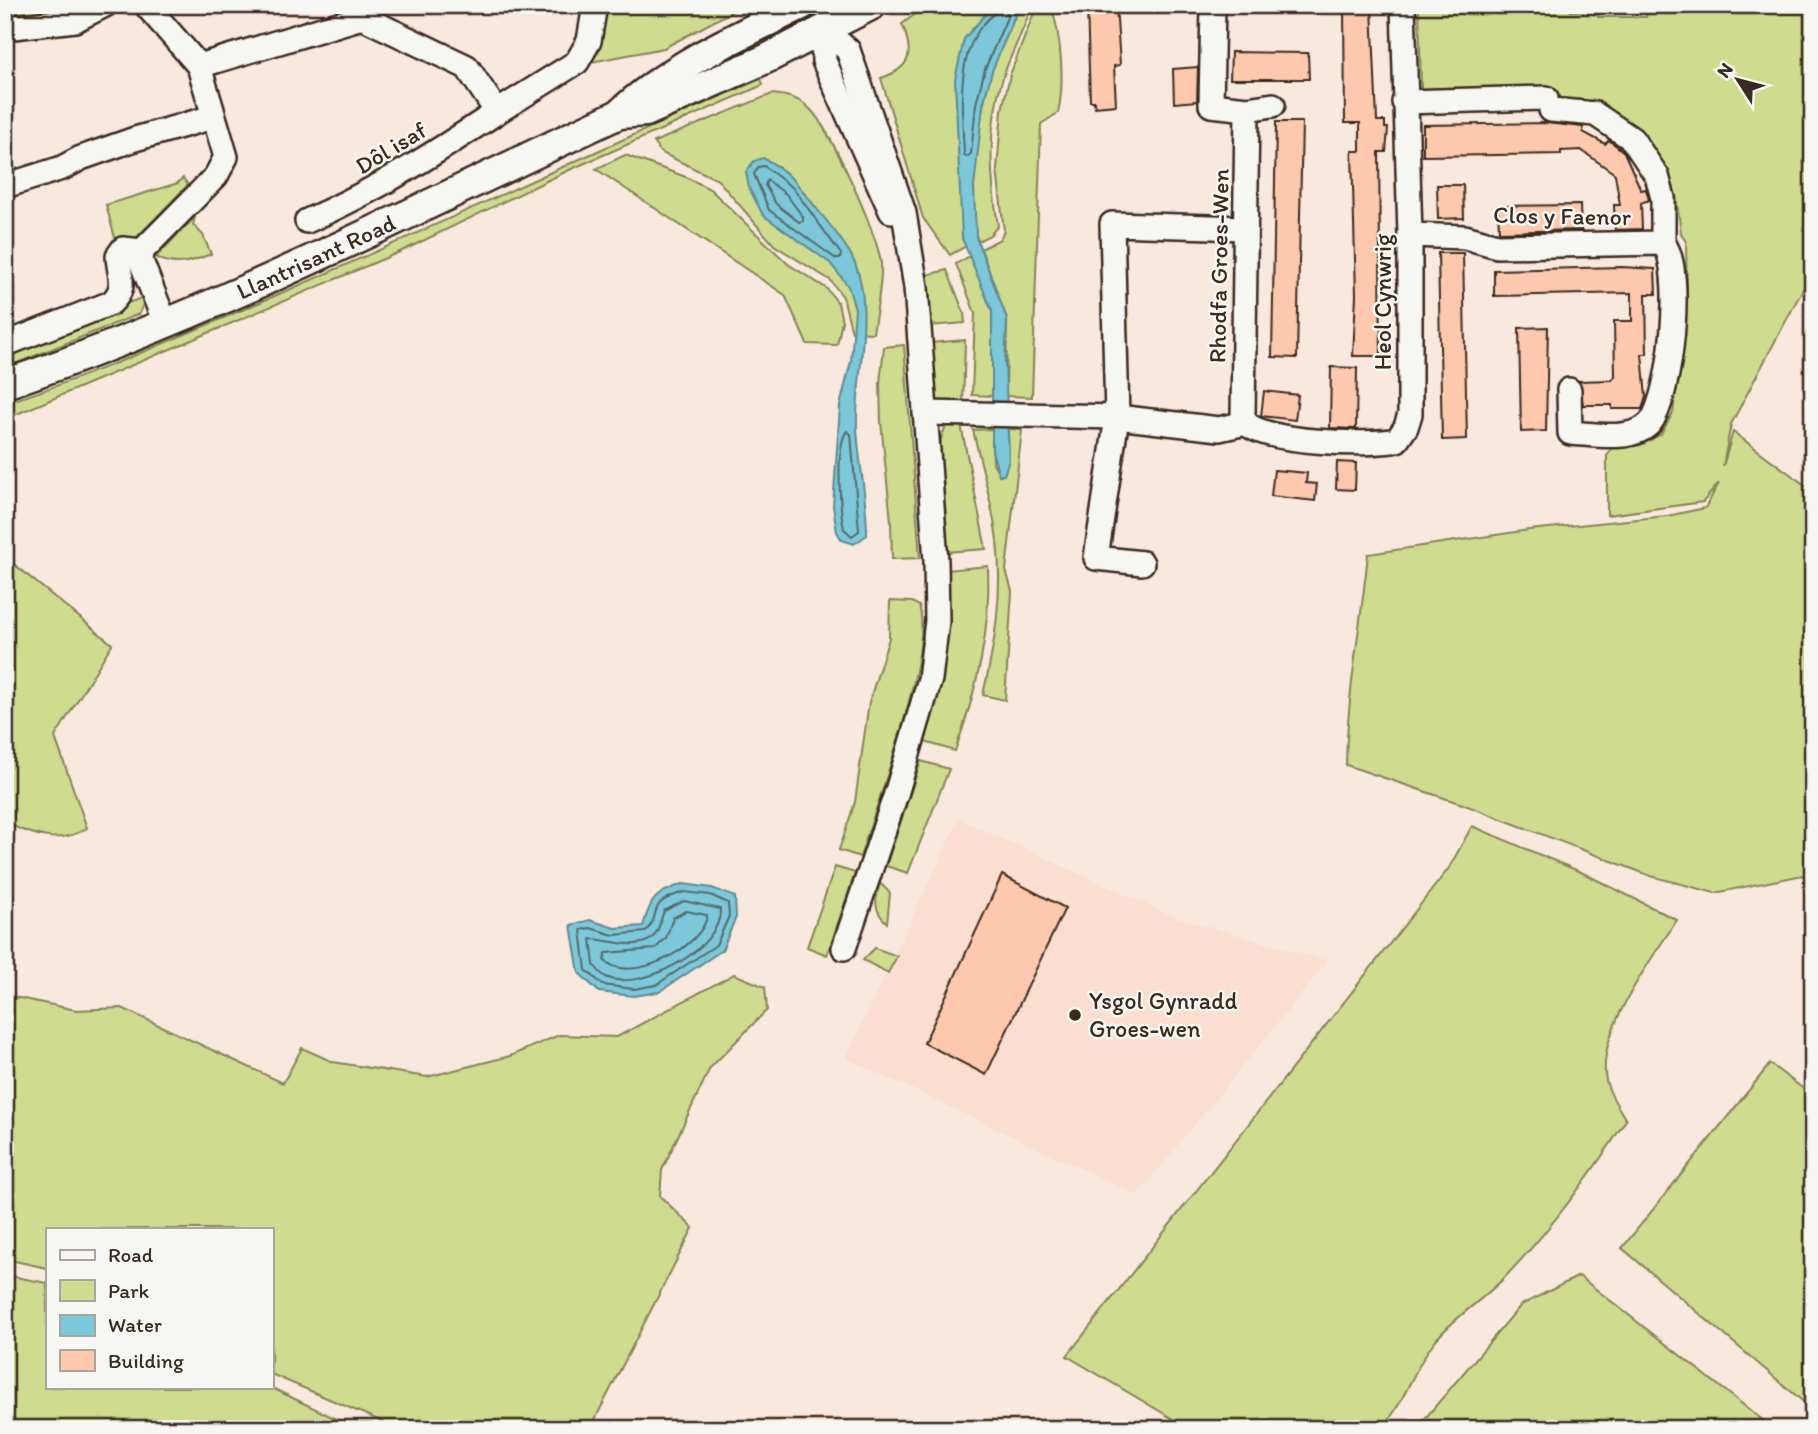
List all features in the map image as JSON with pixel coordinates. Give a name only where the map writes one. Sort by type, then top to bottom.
[{"type":"main road","name":"Llantrisant Road","points":[[5,384],[166,323],[334,252],[619,114],[646,89],[731,40],[802,5]]},
{"type":"main road","name":"Llantrisant Road","points":[[619,114],[646,113],[768,58],[819,17],[872,5]]},
{"type":"street","points":[[5,28],[75,20],[105,5]]},
{"type":"street","points":[[146,5],[199,65],[226,157],[223,166],[142,251],[141,261],[166,323]]},
{"type":"street","name":"Dôl isaf","points":[[307,220],[366,195],[407,172],[577,62],[589,41],[595,5]]},
{"type":"street","points":[[1213,5],[1211,105],[1247,109],[1273,105]]},
{"type":"street","name":"Heol Cynwrig","points":[[1245,423],[1264,434],[1360,445],[1397,440],[1406,426],[1410,414],[1410,235],[1403,5]]},
{"type":"street","points":[[199,65],[362,17],[467,67],[498,112]]},
{"type":"street","points":[[819,17],[824,61],[906,242],[916,287],[936,561],[937,621],[930,679],[897,792],[844,948]]},
{"type":"street","points":[[1404,102],[1548,104],[1595,114],[1632,138],[1657,176],[1663,198],[1666,246],[1673,267],[1674,312],[1660,408],[1647,426],[1626,435],[1570,433],[1569,390]]},
{"type":"street","name":"Rhodfa Groes-Wen","points":[[1245,423],[1242,416],[1247,109]]},
{"type":"street","points":[[5,186],[62,168],[81,158],[135,139],[213,117]]},
{"type":"street","points":[[1142,563],[1096,558],[1117,417],[1112,224],[1245,228]]},
{"type":"street","name":"Clos y Faenor","points":[[1410,235],[1465,237],[1497,246],[1666,246]]},
{"type":"street","points":[[11,342],[111,303],[123,285],[118,256],[123,249],[142,251]]},
{"type":"street","points":[[925,413],[1117,417],[1219,429],[1245,423]]},
{"type":"shaded area","name":"Ysgol Gynradd Groes-wen","points":[[959,819],[1172,916],[1328,961],[1137,1195],[846,1058]]},
{"type":"green space","points":[[5,5],[87,5],[69,10],[5,15]]},
{"type":"green space","points":[[602,5],[734,5],[735,10],[664,48],[586,63]]},
{"type":"green space","points":[[927,5],[1002,5],[990,9],[962,238],[966,246],[950,255],[923,218],[881,78],[899,69],[908,58],[908,43],[902,24]]},
{"type":"green space","points":[[1006,5],[1031,7],[1003,77],[994,115],[992,170],[998,226],[990,235],[978,241],[973,206],[976,156],[983,106],[992,70],[1017,10]]},
{"type":"green space","points":[[1037,5],[1051,5],[1054,17],[1061,73],[1060,101],[1058,113],[1041,124],[1032,397],[1006,396],[1007,319],[981,249],[1000,239],[1004,231],[997,169],[1002,110],[1010,75]]},
{"type":"green space","points":[[1419,5],[1571,7],[1571,11],[1598,10],[1598,17],[1646,17],[1647,13],[1726,8],[1813,13],[1813,270],[1731,424],[1723,466],[1733,432],[1813,491],[1813,873],[1715,893],[1651,876],[1465,805],[1346,765],[1352,686],[1368,554],[1529,530],[1667,516],[1705,508],[1719,483],[1703,502],[1607,515],[1607,456],[1612,448],[1641,445],[1661,434],[1673,413],[1687,297],[1686,242],[1681,233],[1676,195],[1668,176],[1561,100],[1560,96],[1421,90]]},
{"type":"green space","points":[[761,79],[763,85],[567,171],[402,251],[5,419],[5,403],[95,371],[242,310]]},
{"type":"green space","points":[[772,94],[802,102],[819,120],[841,159],[863,208],[881,264],[873,333],[852,332],[843,297],[830,280],[774,245],[718,180],[660,152],[654,142]]},
{"type":"green space","points":[[625,155],[686,177],[710,189],[788,264],[826,288],[838,303],[842,321],[837,345],[807,344],[785,295],[596,169]]},
{"type":"green space","points":[[183,178],[188,185],[131,243],[115,238],[106,205],[178,183]]},
{"type":"green space","points":[[195,217],[193,225],[203,235],[211,254],[177,263],[156,257]]},
{"type":"green space","points":[[970,256],[992,311],[992,396],[972,395],[975,313],[956,264]]},
{"type":"green space","points":[[947,270],[964,313],[965,323],[929,326],[922,276]]},
{"type":"green space","points":[[141,298],[143,304],[139,314],[17,363],[5,362],[5,351]]},
{"type":"green space","points":[[965,340],[963,407],[938,402],[935,398],[930,343]]},
{"type":"green space","points":[[904,345],[920,558],[892,559],[880,383],[884,347]]},
{"type":"green space","points":[[960,420],[986,549],[946,552],[937,486],[938,454],[947,424]]},
{"type":"green space","points":[[992,429],[993,463],[1000,475],[1009,460],[1008,429],[1022,430],[1006,570],[1012,591],[1005,700],[983,695],[997,618],[999,560],[993,513],[973,430]]},
{"type":"green space","points":[[5,557],[112,644],[55,737],[87,828],[66,836],[36,835],[5,823]]},
{"type":"green space","points":[[988,566],[987,614],[981,660],[955,751],[925,742],[944,664],[947,570]]},
{"type":"green space","points":[[890,601],[912,602],[919,606],[921,628],[918,658],[890,768],[860,857],[839,850],[855,802],[869,702],[889,638]]},
{"type":"green space","points":[[921,761],[949,769],[908,873],[886,866]]},
{"type":"green space","points":[[1472,826],[1583,873],[1677,920],[1626,1000],[1608,1046],[1605,1068],[1608,1087],[1626,1120],[1569,1202],[1505,1277],[1434,1342],[1381,1429],[1190,1429],[1067,1356],[1449,868]]},
{"type":"green space","points":[[835,867],[855,873],[827,955],[807,947]]},
{"type":"green space","points":[[880,883],[890,893],[887,923],[876,905]]},
{"type":"green space","points":[[875,948],[897,956],[888,973],[863,960]]},
{"type":"green space","points":[[734,974],[765,987],[767,1010],[710,1068],[662,1170],[660,1196],[693,1228],[590,1429],[399,1429],[273,1375],[273,1228],[46,1228],[46,1268],[5,1259],[5,995],[76,1010],[122,1008],[283,1083],[302,1048],[333,1062],[427,1077],[510,1056],[559,1035],[617,1037]]},
{"type":"green space","points":[[1770,1064],[1813,1096],[1813,1410],[1622,1248]]},
{"type":"green space","points":[[5,1275],[46,1283],[46,1388],[272,1388],[357,1429],[5,1429]]},
{"type":"green space","points":[[1579,1276],[1774,1429],[1416,1429],[1521,1305]]},
{"type":"water","points":[[1006,5],[1017,10],[992,71],[983,105],[974,187],[976,237],[1007,319],[1005,363],[1009,460],[1004,475],[999,475],[992,451],[992,311],[962,238],[955,79],[964,39],[990,9]]},
{"type":"water","points":[[763,158],[786,173],[805,194],[844,244],[859,276],[864,318],[857,428],[867,535],[854,544],[842,540],[837,532],[833,506],[840,406],[851,361],[855,309],[848,286],[830,263],[763,215],[749,188],[746,172],[754,161]]},
{"type":"water","points":[[683,884],[712,888],[735,897],[736,917],[722,950],[659,992],[634,996],[599,992],[579,973],[571,925],[590,920],[615,928],[643,926],[656,898],[666,890]]},
{"type":"building","points":[[1087,5],[1116,5],[1120,65],[1114,66],[1116,105],[1095,107],[1094,101],[1090,101]]},
{"type":"building","points":[[1372,7],[1377,121],[1385,121],[1385,128],[1388,128],[1386,152],[1379,152],[1381,356],[1353,356],[1356,295],[1352,151],[1360,151],[1360,123],[1345,123],[1344,8]]},
{"type":"building","points":[[1231,52],[1308,53],[1309,79],[1230,79]]},
{"type":"building","points":[[1198,67],[1197,101],[1174,103],[1173,69]]},
{"type":"building","points":[[1276,122],[1302,122],[1297,358],[1272,357]]},
{"type":"building","points":[[1546,123],[1583,127],[1583,132],[1605,144],[1609,140],[1624,152],[1641,190],[1646,189],[1649,200],[1641,203],[1642,229],[1615,230],[1614,205],[1620,205],[1615,174],[1581,150],[1561,151],[1561,154],[1423,156],[1423,125]]},
{"type":"building","points":[[1437,185],[1463,185],[1464,218],[1438,219]]},
{"type":"building","points":[[1580,205],[1581,230],[1499,232],[1498,206]]},
{"type":"building","points":[[1438,253],[1463,253],[1467,439],[1442,440]]},
{"type":"building","points":[[1622,267],[1655,269],[1656,294],[1646,294],[1647,354],[1642,354],[1646,397],[1642,409],[1583,405],[1579,381],[1612,380],[1615,376],[1614,321],[1632,321],[1632,293],[1494,296],[1494,270]]},
{"type":"building","points":[[1548,327],[1546,431],[1521,432],[1519,328]]},
{"type":"building","points":[[1331,367],[1357,368],[1356,429],[1330,428]]},
{"type":"building","points":[[1264,391],[1298,395],[1295,420],[1261,416]]},
{"type":"building","points":[[1337,462],[1356,463],[1355,490],[1336,489]]},
{"type":"building","points":[[1274,470],[1307,473],[1306,483],[1317,484],[1315,501],[1271,496]]},
{"type":"building","points":[[1002,875],[1065,908],[986,1075],[924,1043]]},
{"type":"place","name":"Ysgol Gynradd Groes-wen","points":[[1075,1015]]}]
